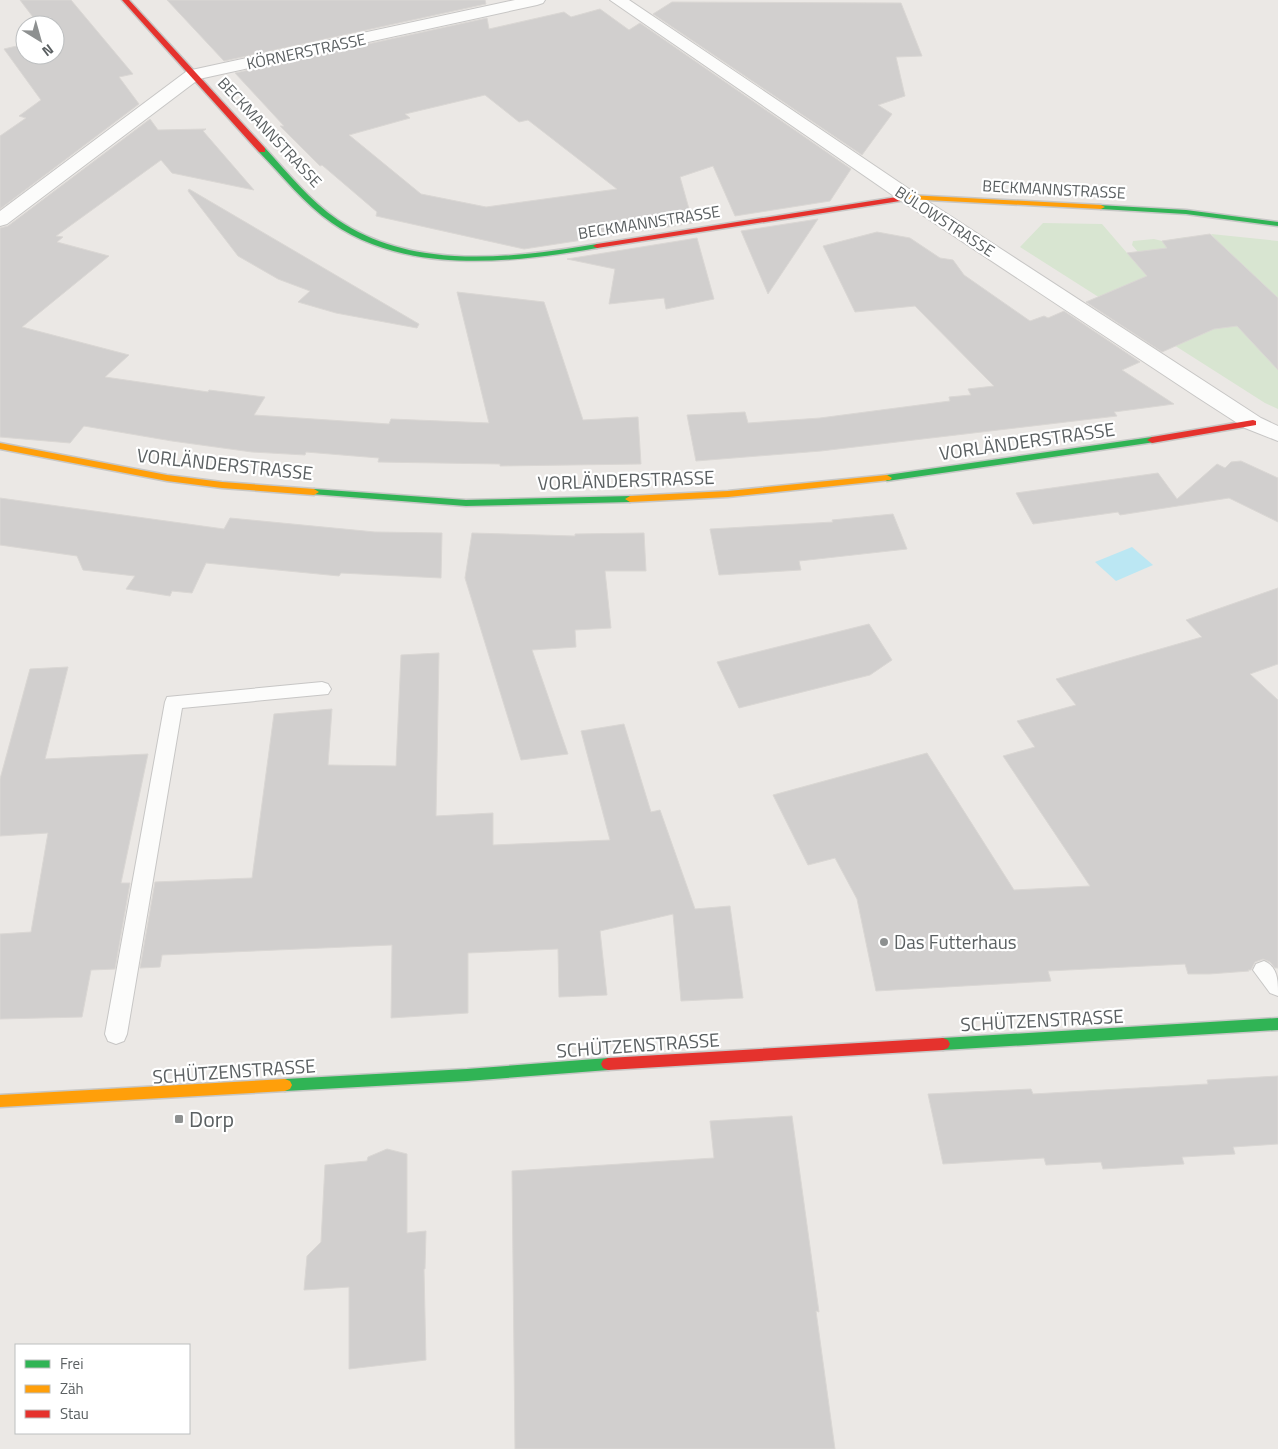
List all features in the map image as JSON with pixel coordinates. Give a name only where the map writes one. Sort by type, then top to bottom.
[{"type":"street","name":"BECKMANNSTRASSE","points":[[125,0],[293,182],[332,220],[358,235],[385,245],[464,258],[506,259],[908,197],[1186,212],[1278,224]]},
{"type":"street","name":"KÖRNERSTRASSE","points":[[0,220],[193,75],[537,0]]},
{"type":"street","name":"BÜLOWSTRASSE","points":[[618,0],[908,197],[1253,423],[1278,434]]},
{"type":"street","name":"VORLÄNDERSTRASSE","points":[[0,446],[168,478],[222,485],[466,502],[562,501],[728,494],[904,476],[1168,438],[1253,423]]},
{"type":"street","name":"SCHÜTZENSTRASSE","points":[[0,1101],[467,1075],[660,1061],[1278,1024]]},
{"type":"lane","points":[[116,1034],[174,702],[322,689]]},
{"type":"lane","points":[[1264,970],[1278,986]]},
{"type":"green space","points":[[1043,223],[1102,224],[1127,253],[1138,252],[1132,245],[1133,241],[1154,239],[1162,241],[1187,237],[1218,242],[1211,234],[1278,241],[1278,409],[1265,403],[1020,247]]},
{"type":"water","points":[[1132,547],[1153,565],[1116,581],[1095,562]]},
{"type":"building","points":[[20,0],[71,0],[133,74],[119,77],[139,104],[0,209],[0,136],[26,118],[19,116],[41,100],[16,65],[65,65],[65,15],[31,15]]},
{"type":"building","points":[[167,0],[485,0],[486,4],[224,61]]},
{"type":"building","points":[[672,2],[901,3],[922,56],[896,57],[905,96],[878,105],[892,114],[862,155],[653,14]]},
{"type":"building","points":[[600,9],[629,30],[640,23],[851,169],[830,201],[735,216],[713,166],[680,177],[693,223],[524,249],[376,216],[377,212],[322,165],[320,166],[280,126],[284,126],[235,73],[487,18],[489,29],[564,12],[571,17]],"holes":[[[485,95],[519,122],[528,120],[617,189],[486,207],[421,194],[349,135],[410,118],[405,114]]]},
{"type":"building","points":[[15,46],[15,64],[4,49]]},
{"type":"building","points":[[150,119],[158,130],[206,129],[203,131],[254,190],[172,173],[161,160],[56,236],[63,237],[57,242],[109,256],[22,327],[129,355],[105,377],[208,392],[209,390],[265,397],[254,415],[389,424],[391,419],[489,423],[457,292],[544,302],[583,420],[638,417],[641,464],[500,466],[500,464],[378,462],[379,458],[306,452],[305,455],[252,452],[84,426],[70,443],[0,437],[0,228],[8,226]]},
{"type":"building","points":[[189,189],[419,324],[417,328],[336,313],[298,302],[310,291],[278,279],[238,256],[188,191]]},
{"type":"building","points":[[818,219],[768,294],[741,231]]},
{"type":"building","points":[[877,232],[910,238],[940,258],[953,260],[964,275],[1030,321],[1044,316],[1048,318],[1064,311],[1140,362],[1122,370],[1174,404],[1114,412],[1117,416],[821,451],[696,461],[687,415],[745,412],[748,423],[820,418],[950,401],[949,397],[971,395],[968,389],[994,386],[915,306],[855,312],[823,246]]},
{"type":"building","points":[[1210,234],[1278,298],[1278,370],[1237,326],[1214,329],[1162,352],[1086,302],[1147,276],[1127,253],[1167,248],[1162,241]]},
{"type":"building","points":[[697,238],[714,299],[666,309],[664,298],[609,304],[615,269],[567,259]]},
{"type":"building","points":[[1241,461],[1278,478],[1278,522],[1229,498],[1120,515],[1118,512],[1033,524],[1016,493],[1158,473],[1177,499],[1217,464],[1225,468],[1231,462]]},
{"type":"building","points":[[0,498],[224,529],[230,518],[375,532],[442,533],[441,578],[341,573],[339,576],[206,563],[192,593],[172,591],[170,596],[126,589],[135,576],[83,570],[77,556],[0,545]]},
{"type":"building","points":[[893,514],[907,549],[799,561],[801,570],[719,575],[710,529],[833,522],[832,520]]},
{"type":"building","points":[[472,533],[575,536],[575,534],[644,533],[646,571],[605,571],[611,628],[575,630],[576,647],[532,650],[568,754],[521,760],[465,578]]},
{"type":"building","points":[[1278,588],[1278,664],[1250,674],[1278,700],[1278,968],[1275,968],[1270,962],[1263,959],[1255,962],[1249,971],[1209,974],[1188,974],[1185,964],[1048,971],[1051,981],[876,991],[857,899],[835,858],[808,865],[773,795],[927,753],[1014,890],[1090,886],[1003,756],[1035,747],[1017,721],[1076,705],[1056,679],[1202,637],[1186,620]]},
{"type":"building","points":[[869,624],[892,660],[870,675],[739,708],[717,662]]},
{"type":"building","points":[[439,653],[436,816],[493,813],[493,845],[610,840],[581,731],[624,724],[651,812],[660,810],[695,909],[730,906],[743,998],[681,1001],[673,914],[600,931],[607,995],[559,997],[558,949],[468,953],[468,1013],[391,1018],[392,945],[162,955],[160,967],[140,968],[155,882],[252,878],[274,714],[332,709],[328,765],[396,766],[401,655]]},
{"type":"building","points":[[68,667],[45,759],[148,754],[121,883],[130,883],[115,969],[91,970],[82,1017],[0,1019],[0,934],[31,932],[48,833],[0,836],[0,779],[30,669]]},
{"type":"building","points":[[1278,1076],[1278,1144],[1233,1147],[1235,1154],[1182,1157],[1184,1164],[1103,1169],[1101,1162],[1046,1165],[1044,1158],[943,1164],[928,1094],[1031,1089],[1033,1094],[1208,1084],[1207,1080]]},
{"type":"building","points":[[792,1116],[819,1312],[816,1311],[835,1449],[515,1449],[512,1171],[714,1158],[710,1121]]},
{"type":"building","points":[[387,1149],[407,1154],[407,1233],[426,1231],[424,1269],[426,1360],[349,1369],[349,1287],[304,1290],[307,1256],[321,1242],[325,1165],[367,1161],[368,1157]]},
{"type":"traffic: fast","points":[[262,150],[306,197],[335,222],[355,234],[402,250],[453,258],[503,259],[544,255],[597,246]]},
{"type":"traffic: fast","points":[[1101,207],[1186,212],[1278,224]]},
{"type":"traffic: fast","points":[[887,478],[1152,440]]},
{"type":"traffic: fast","points":[[314,492],[466,503],[630,499]]},
{"type":"traffic: fast","points":[[943,1044],[1278,1024]]},
{"type":"traffic: fast","points":[[285,1085],[467,1075],[608,1064]]},
{"type":"traffic: slow","points":[[897,199],[908,197],[1101,207]]},
{"type":"traffic: slow","points":[[0,446],[167,478],[222,485],[314,492]]},
{"type":"traffic: slow","points":[[630,499],[728,494],[887,478]]},
{"type":"traffic: slow","points":[[0,1101],[285,1085]]},
{"type":"traffic: jam","points":[[125,0],[262,150]]},
{"type":"traffic: jam","points":[[597,246],[897,199]]},
{"type":"traffic: jam","points":[[1152,440],[1253,423]]},
{"type":"traffic: jam","points":[[608,1064],[943,1044]]},
{"type":"place","name":"Das Futterhaus","points":[[884,942]]},
{"type":"place","name":"Dorp","points":[[179,1119]]}]
